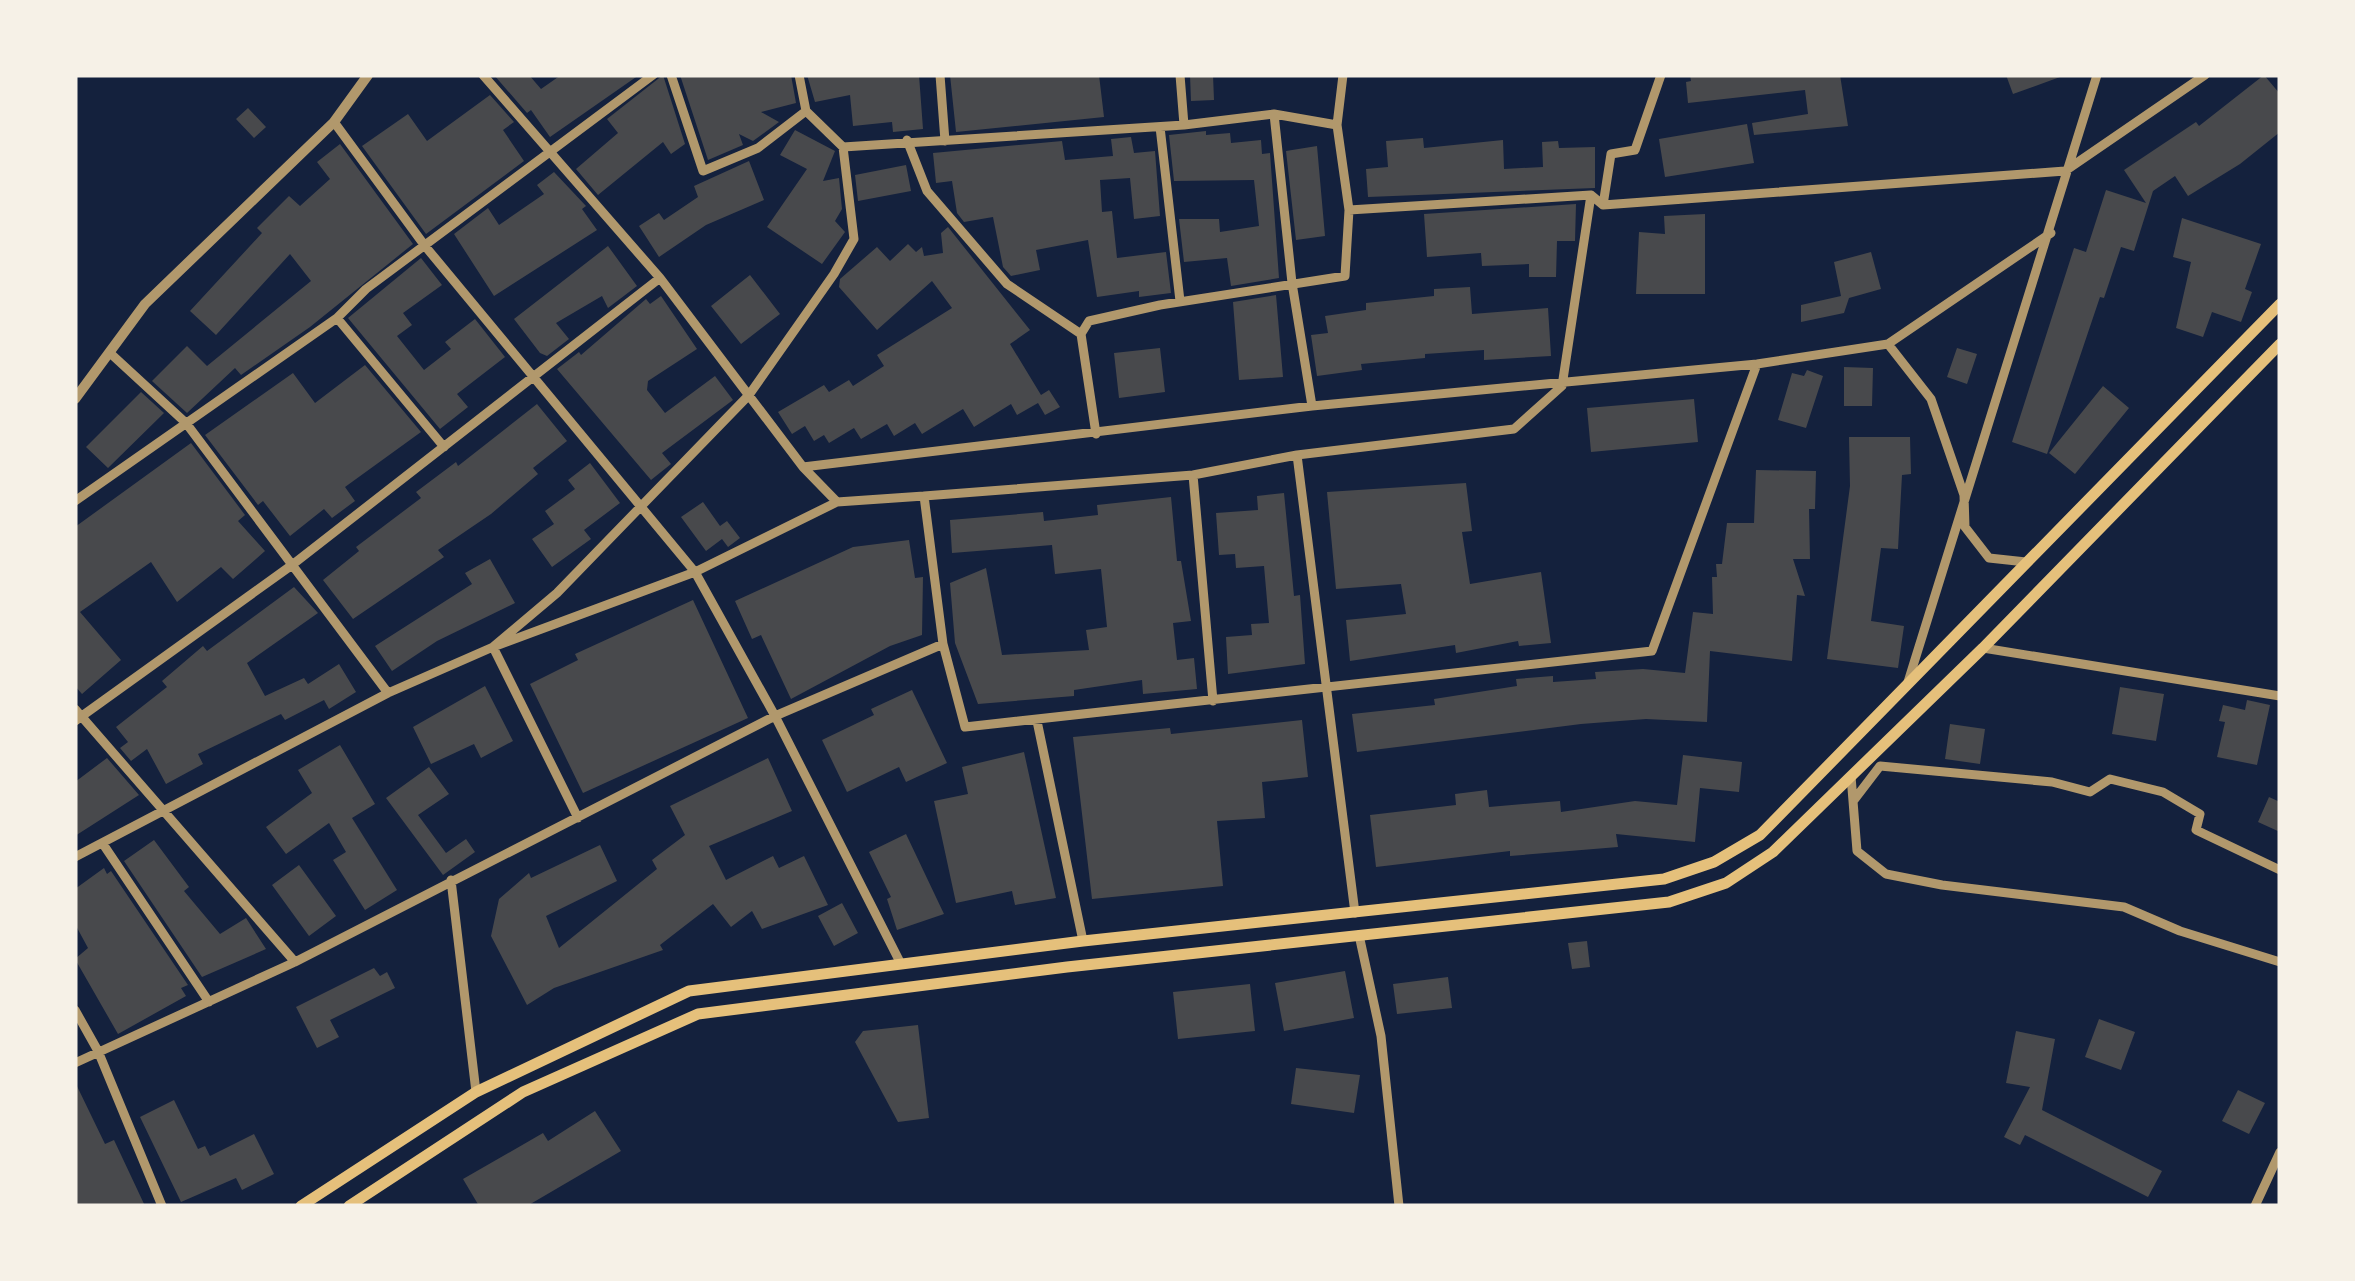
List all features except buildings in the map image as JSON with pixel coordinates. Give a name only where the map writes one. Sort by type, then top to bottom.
[{"type":"main road","points":[[301,1206],[476,1092],[690,991],[1083,940],[1664,879],[1714,862],[1760,834],[2280,304]]},
{"type":"main road","points":[[349,1206],[524,1092],[698,1014],[896,986],[1669,902],[1726,883],[1772,852],[1983,648],[2280,344]]},
{"type":"street","points":[[75,399],[145,304],[334,122],[368,75]]},
{"type":"street","points":[[483,75],[660,278],[803,466],[837,502]]},
{"type":"street","points":[[75,501],[337,318],[366,290],[653,75]]},
{"type":"street","points":[[670,75],[703,171],[758,148],[806,111]]},
{"type":"street","points":[[493,647],[642,511],[749,394],[834,274],[854,239],[843,147],[806,111],[799,75]]},
{"type":"street","points":[[940,75],[946,141]]},
{"type":"street","points":[[1180,75],[1184,125]]},
{"type":"street","points":[[1096,434],[1081,334],[1089,321],[1180,301],[1345,276],[1349,210],[1337,125],[1343,75]]},
{"type":"street","points":[[1603,205],[1611,154],[1635,150],[1661,75]]},
{"type":"street","points":[[1908,682],[2096,75]]},
{"type":"street","points":[[1349,210],[1591,194],[1603,205],[2066,171],[2204,75]]},
{"type":"street","points":[[843,147],[906,140],[946,141],[1160,127],[1274,114],[1337,125]]},
{"type":"street","points":[[1274,114],[1292,283],[1312,406]]},
{"type":"street","points":[[334,122],[426,246],[695,572],[776,716],[900,964]]},
{"type":"street","points":[[1160,127],[1180,301]]},
{"type":"street","points":[[906,140],[927,191],[1007,284],[1081,334]]},
{"type":"street","points":[[75,857],[388,693],[493,647],[695,572],[837,502],[1193,475],[1297,456],[1514,429],[1562,386],[1591,194]]},
{"type":"street","points":[[803,466],[1312,406],[1562,386],[1757,364],[1888,344],[2050,233]]},
{"type":"street","points":[[294,962],[166,808],[77,715],[292,565],[660,278]]},
{"type":"street","points":[[337,318],[444,446]]},
{"type":"street","points":[[1888,344],[1931,400],[1964,494],[1965,527],[1988,558],[2026,562]]},
{"type":"street","points":[[110,353],[186,423],[388,693]]},
{"type":"street","points":[[924,496],[942,644],[965,727],[1652,651],[1757,364]]},
{"type":"street","points":[[1297,456],[1355,913]]},
{"type":"street","points":[[1193,475],[1213,701]]},
{"type":"street","points":[[75,1062],[294,962],[776,716],[942,644]]},
{"type":"street","points":[[493,647],[578,818]]},
{"type":"street","points":[[1983,648],[2280,696]]},
{"type":"street","points":[[1037,721],[1083,940]]},
{"type":"street","points":[[1854,800],[1880,766],[2052,782],[2090,792],[2110,779],[2162,792],[2200,814],[2196,830],[2280,870]]},
{"type":"street","points":[[1850,776],[1857,850],[1886,874],[1942,885],[2124,907],[2180,931],[2280,962]]},
{"type":"street","points":[[103,844],[209,1002]]},
{"type":"street","points":[[451,880],[476,1092]]},
{"type":"street","points":[[1360,935],[1381,1036],[1399,1206]]},
{"type":"street","points":[[75,1010],[98,1051],[162,1206]]},
{"type":"street","points":[[2255,1206],[2280,1152]]}]
